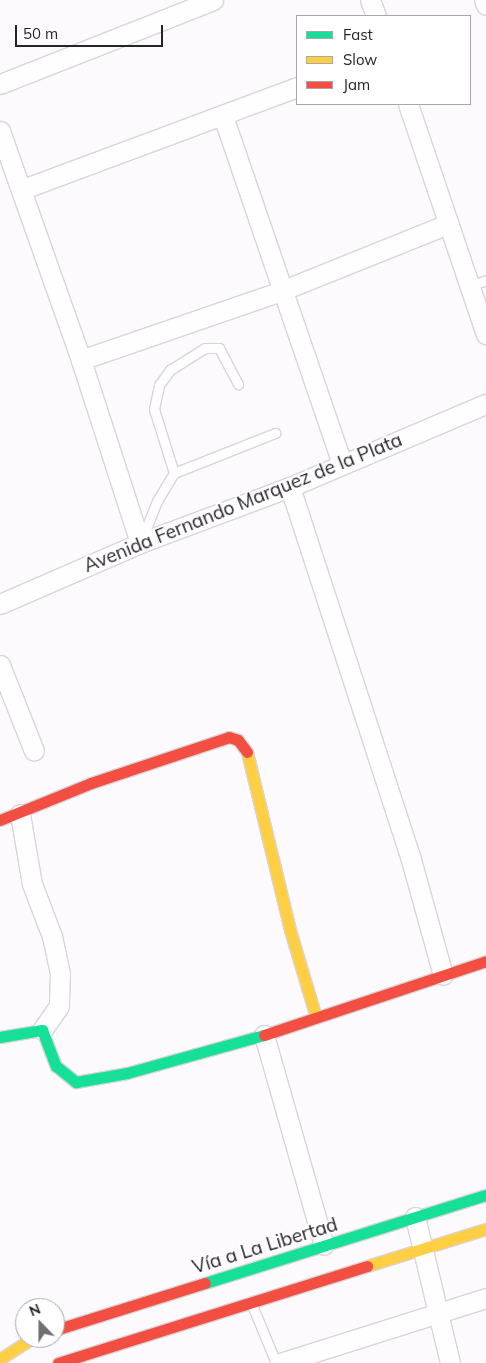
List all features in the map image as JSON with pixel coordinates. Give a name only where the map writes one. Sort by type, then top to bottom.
[{"type":"street","points":[[0,84],[213,0]]},
{"type":"street","points":[[370,0],[376,15]]},
{"type":"street","points":[[484,0],[486,5]]},
{"type":"street","points":[[23,189],[296,87]]},
{"type":"street","points":[[408,105],[448,224],[478,283],[486,334]]},
{"type":"street","points":[[223,116],[281,291],[342,463]]},
{"type":"street","points":[[0,131],[23,189],[140,543]]},
{"type":"street","points":[[81,360],[281,291],[448,224]]},
{"type":"street","name":"Avenida Fernando Marquez de la Plata","points":[[0,604],[140,543],[290,487],[342,463],[486,404]]},
{"type":"street","points":[[290,487],[410,856],[443,975]]},
{"type":"street","points":[[0,665],[34,751]]},
{"type":"street","points":[[0,820],[20,814],[91,782],[229,737],[238,740],[245,746],[259,792],[290,930],[316,1017]]},
{"type":"street","points":[[0,1037],[42,1030],[59,1006],[60,973],[52,936],[32,884],[20,814]]},
{"type":"street","points":[[42,1030],[56,1066],[76,1082],[127,1073],[264,1034],[486,961]]},
{"type":"street","points":[[264,1034],[324,1245]]},
{"type":"street","name":"Vía a La Libertad","points":[[65,1327],[486,1195]]},
{"type":"street","points":[[415,1217],[450,1363]]},
{"type":"street","points":[[58,1363],[486,1229]]},
{"type":"street","points":[[280,1363],[486,1298]]},
{"type":"street","points":[[1,1358],[16,1348]]},
{"type":"street","points":[[1,1358],[17,1362]]},
{"type":"lane","points":[[174,473],[154,409],[159,384],[170,370],[205,348],[219,348],[238,384]]},
{"type":"lane","points":[[140,543],[157,501],[174,473],[275,433]]},
{"type":"lane","points":[[251,1302],[276,1363]]},
{"type":"traffic: fast","points":[[0,1037],[42,1030],[56,1066],[76,1082],[127,1073],[264,1035]]},
{"type":"traffic: fast","points":[[205,1283],[486,1195]]},
{"type":"traffic: slow","points":[[247,752],[290,930],[316,1017]]},
{"type":"traffic: slow","points":[[367,1266],[486,1229]]},
{"type":"traffic: slow","points":[[0,1359],[17,1348]]},
{"type":"traffic: jam","points":[[0,820],[91,783],[229,737],[238,740],[247,752]]},
{"type":"traffic: jam","points":[[264,1035],[486,961]]},
{"type":"traffic: jam","points":[[58,1363],[367,1266]]},
{"type":"traffic: jam","points":[[65,1327],[205,1283]]}]
